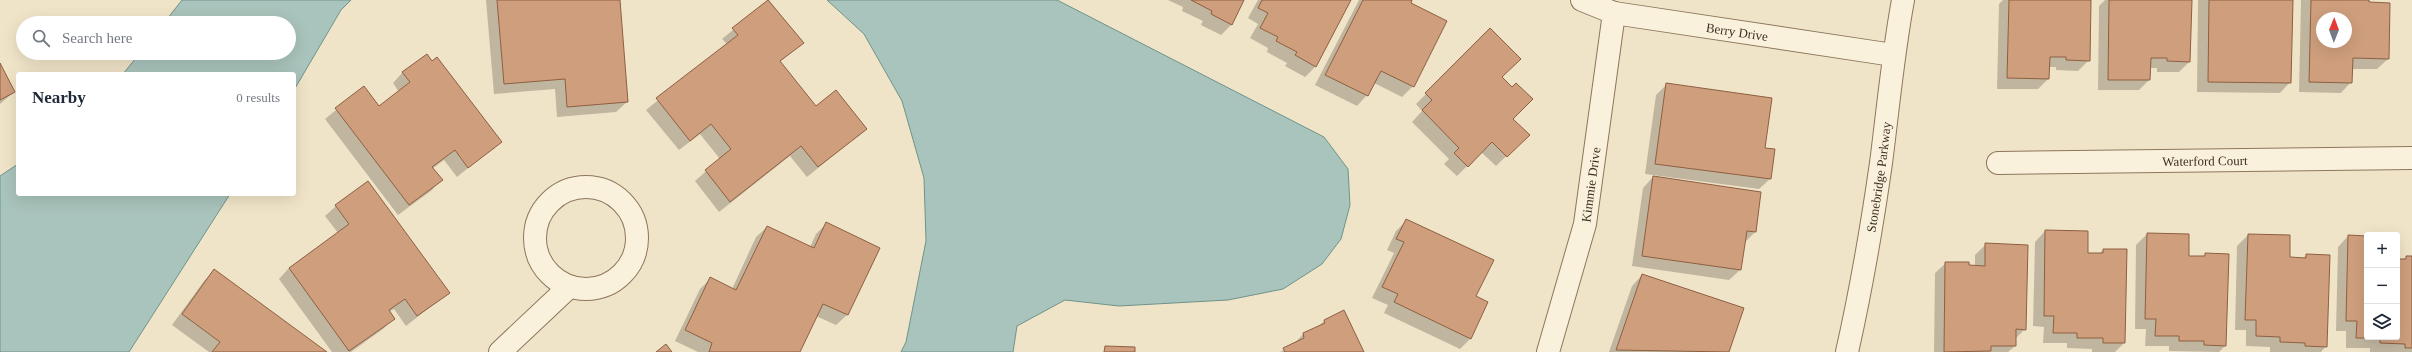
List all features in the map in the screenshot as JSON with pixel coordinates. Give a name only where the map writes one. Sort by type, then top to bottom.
[{"type":"street","name":"Berry Drive","points":[[1582,0],[1614,13],[1893,55]]},
{"type":"street","name":"Stonebridge Parkway","points":[[1847,352],[1859,298],[1881,163],[1893,55],[1903,0]]},
{"type":"street","name":"Kimmie Drive","points":[[1548,352],[1585,224],[1614,13]]},
{"type":"street","name":"Waterford Court","points":[[1998,163],[2412,158]]},
{"type":"street","points":[[580,187],[597,188],[613,194],[626,205],[632,215],[638,236],[636,253],[628,268],[617,280],[602,287],[586,290],[569,287],[553,278],[542,266],[535,250],[534,233],[539,216],[549,202],[563,192],[580,187]]},
{"type":"street","points":[[500,352],[569,287]]},
{"type":"water","points":[[182,0],[351,0],[341,10],[296,87],[296,72],[125,72],[134,60],[296,60],[296,16],[169,16]]},
{"type":"water","points":[[827,0],[1057,0],[1324,137],[1348,169],[1350,205],[1341,239],[1322,264],[1283,289],[1228,300],[1119,306],[1065,300],[1017,326],[1013,352],[901,352],[906,342],[926,241],[924,178],[902,101],[864,34]]},
{"type":"water","points":[[16,165],[16,196],[229,196],[129,352],[0,352],[0,176]]},
{"type":"building","points":[[497,0],[620,0],[628,102],[567,107],[565,79],[504,84]]},
{"type":"building","points":[[768,0],[804,43],[780,61],[816,106],[836,90],[867,129],[818,167],[801,146],[730,202],[705,170],[731,149],[711,124],[690,141],[656,98],[738,35],[732,28]]},
{"type":"building","points":[[1191,0],[1244,0],[1232,25],[1211,14],[1212,11]]},
{"type":"building","points":[[1262,0],[1351,0],[1316,67],[1295,55],[1297,52],[1276,41],[1278,37],[1260,28],[1268,13],[1258,8]]},
{"type":"building","points":[[1363,0],[1412,0],[1411,3],[1447,21],[1414,87],[1381,71],[1368,96],[1325,75]]},
{"type":"building","points":[[2009,0],[2091,0],[2090,61],[2066,60],[2066,57],[2050,57],[2049,79],[2007,78]]},
{"type":"building","points":[[2109,0],[2192,0],[2190,62],[2167,61],[2167,58],[2151,58],[2150,80],[2108,80]]},
{"type":"building","points":[[2209,0],[2293,0],[2291,83],[2208,82]]},
{"type":"building","points":[[2311,0],[2369,0],[2369,2],[2390,3],[2389,59],[2353,58],[2352,83],[2309,82]]},
{"type":"building","points":[[1490,28],[1521,59],[1502,77],[1512,87],[1516,83],[1533,99],[1513,119],[1530,135],[1507,157],[1492,142],[1468,167],[1454,153],[1459,148],[1422,110],[1432,100],[1425,93]]},
{"type":"building","points":[[427,54],[432,61],[437,57],[502,142],[468,168],[455,150],[432,167],[443,180],[409,205],[335,108],[364,86],[379,106],[410,82],[402,72]]},
{"type":"building","points":[[0,63],[15,92],[0,100]]},
{"type":"building","points":[[1666,83],[1772,98],[1765,148],[1775,149],[1771,179],[1655,164]]},
{"type":"building","points":[[1653,176],[1761,192],[1756,232],[1747,231],[1741,270],[1642,256]]},
{"type":"building","points":[[368,181],[450,293],[417,316],[405,299],[389,310],[395,319],[349,351],[289,268],[349,224],[335,205]]},
{"type":"building","points":[[1406,219],[1494,260],[1476,296],[1488,302],[1471,339],[1394,302],[1398,294],[1382,287],[1404,242],[1396,239]]},
{"type":"building","points":[[826,222],[880,248],[848,315],[823,304],[800,352],[709,352],[712,343],[685,330],[710,277],[736,290],[767,226],[814,248]]},
{"type":"building","points":[[2045,230],[2088,231],[2088,253],[2103,253],[2103,249],[2127,249],[2125,343],[2103,343],[2103,338],[2077,338],[2077,333],[2053,333],[2054,316],[2044,316]]},
{"type":"building","points":[[2147,233],[2189,234],[2189,256],[2205,256],[2205,253],[2229,254],[2226,346],[2204,345],[2204,341],[2179,341],[2179,336],[2155,336],[2156,319],[2145,319]]},
{"type":"building","points":[[2248,234],[2290,235],[2290,257],[2306,258],[2306,254],[2330,255],[2327,347],[2305,346],[2305,343],[2280,342],[2280,337],[2256,336],[2256,320],[2245,320]]},
{"type":"building","points":[[2348,235],[2364,236],[2364,338],[2356,338],[2357,321],[2346,321]]},
{"type":"building","points":[[1985,243],[2028,245],[2026,330],[2016,329],[2016,346],[1991,346],[1991,351],[1944,352],[1945,262],[1969,262],[1969,265],[1985,266]]},
{"type":"building","points":[[2406,256],[2412,256],[2412,348],[2405,348],[2405,344],[2380,343],[2380,340],[2400,340],[2400,259],[2406,259]]},
{"type":"building","points":[[214,269],[327,352],[212,352],[220,342],[182,314]]},
{"type":"building","points":[[1642,274],[1744,308],[1729,352],[1616,350]]},
{"type":"building","points":[[1344,310],[1364,352],[1285,352],[1283,348],[1304,338],[1303,333],[1325,323],[1324,320]]},
{"type":"building","points":[[666,344],[672,352],[656,352]]},
{"type":"building","points":[[1105,346],[1135,347],[1135,352],[1104,352]]}]
